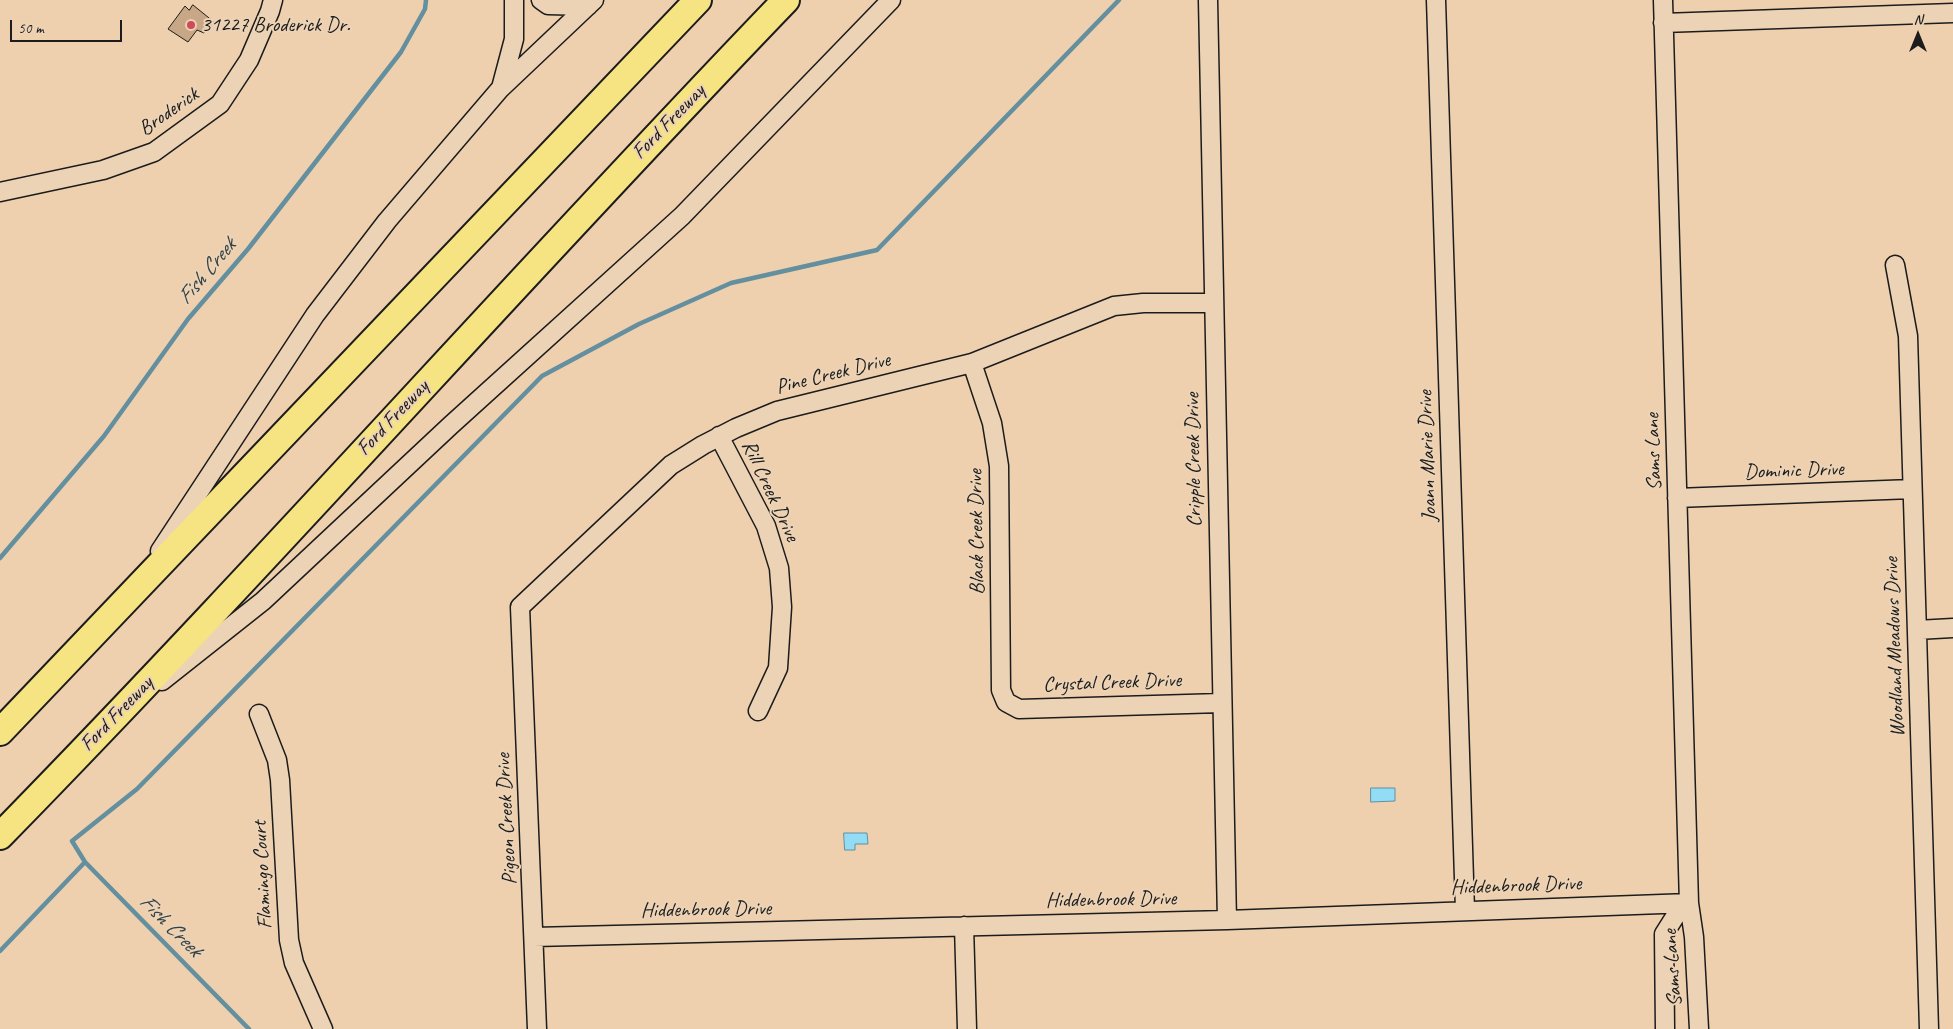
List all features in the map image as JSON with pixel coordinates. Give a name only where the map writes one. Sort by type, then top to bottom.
[{"type":"highway","points":[[0,732],[127,601],[698,0]]},
{"type":"highway","name":"Ford Freeway","points":[[0,836],[113,720],[647,144],[786,0]]},
{"type":"street","name":"Broderick","points":[[0,192],[26,184],[103,170],[154,152],[220,104],[248,60],[270,12],[273,0]]},
{"type":"street","points":[[500,88],[514,39],[514,0]]},
{"type":"street","points":[[542,0],[548,5],[591,3]]},
{"type":"street","points":[[113,720],[264,601],[458,419],[682,216],[891,0]]},
{"type":"street","name":"Cripple Creek Drive","points":[[1208,0],[1227,920]]},
{"type":"street","name":"Joann Marie Drive","points":[[1436,0],[1466,910]]},
{"type":"street","name":"Sams Lane","points":[[1662,0],[1689,903],[1694,937],[1700,1029]]},
{"type":"street","points":[[127,601],[315,315],[387,221],[500,88],[591,3]]},
{"type":"street","points":[[1663,23],[1953,12]]},
{"type":"street","name":"Woodland Meadows Drive","points":[[1895,265],[1908,336],[1929,1029]]},
{"type":"street","name":"Pine Creek Drive","points":[[520,608],[671,465],[719,436],[777,410],[972,363],[1114,306],[1143,303],[1214,303]]},
{"type":"street","name":"Black Creek Drive","points":[[972,363],[992,423],[997,451],[1000,490],[1001,690],[1006,702]]},
{"type":"street","name":"Rill Creek Drive","points":[[719,436],[766,526],[779,568],[782,608],[778,668],[758,711]]},
{"type":"street","name":"Dominic Drive","points":[[1677,498],[1912,489]]},
{"type":"street","name":"Pigeon Creek Drive","points":[[520,608],[537,1029]]},
{"type":"street","points":[[1917,630],[1953,628]]},
{"type":"street","name":"Crystal Creek Drive","points":[[1006,702],[1019,709],[1222,703]]},
{"type":"street","name":"Flamingo Court","points":[[259,714],[277,760],[280,780],[289,940],[294,963],[322,1029]]},
{"type":"street","name":"Hiddenbrook Drive","points":[[534,937],[1227,920],[1689,903]]},
{"type":"street","name":"Sams Lane","points":[[1665,1029],[1664,934],[1676,915],[1689,903]]},
{"type":"street","points":[[964,926],[967,1029]]},
{"type":"water","points":[[1371,788],[1395,788],[1395,801],[1371,802]]},
{"type":"water","points":[[844,833],[867,833],[868,844],[855,844],[855,850],[845,850]]},
{"type":"building","name":"31227 Broderick Dr.","points":[[193,5],[214,22],[204,33],[197,30],[188,42],[168,29],[185,6],[189,10]]},
{"type":"waterway","name":"Fish Creek","points":[[0,558],[104,436],[188,319],[248,249],[401,52],[425,9],[426,0]]},
{"type":"waterway","points":[[249,1029],[85,862],[72,841],[137,789],[542,376],[639,324],[731,283],[877,250],[1119,0]]},
{"type":"waterway","points":[[0,951],[85,862]]},
{"type":"place","name":"31227 Broderick Dr.","points":[[191,25]]}]
